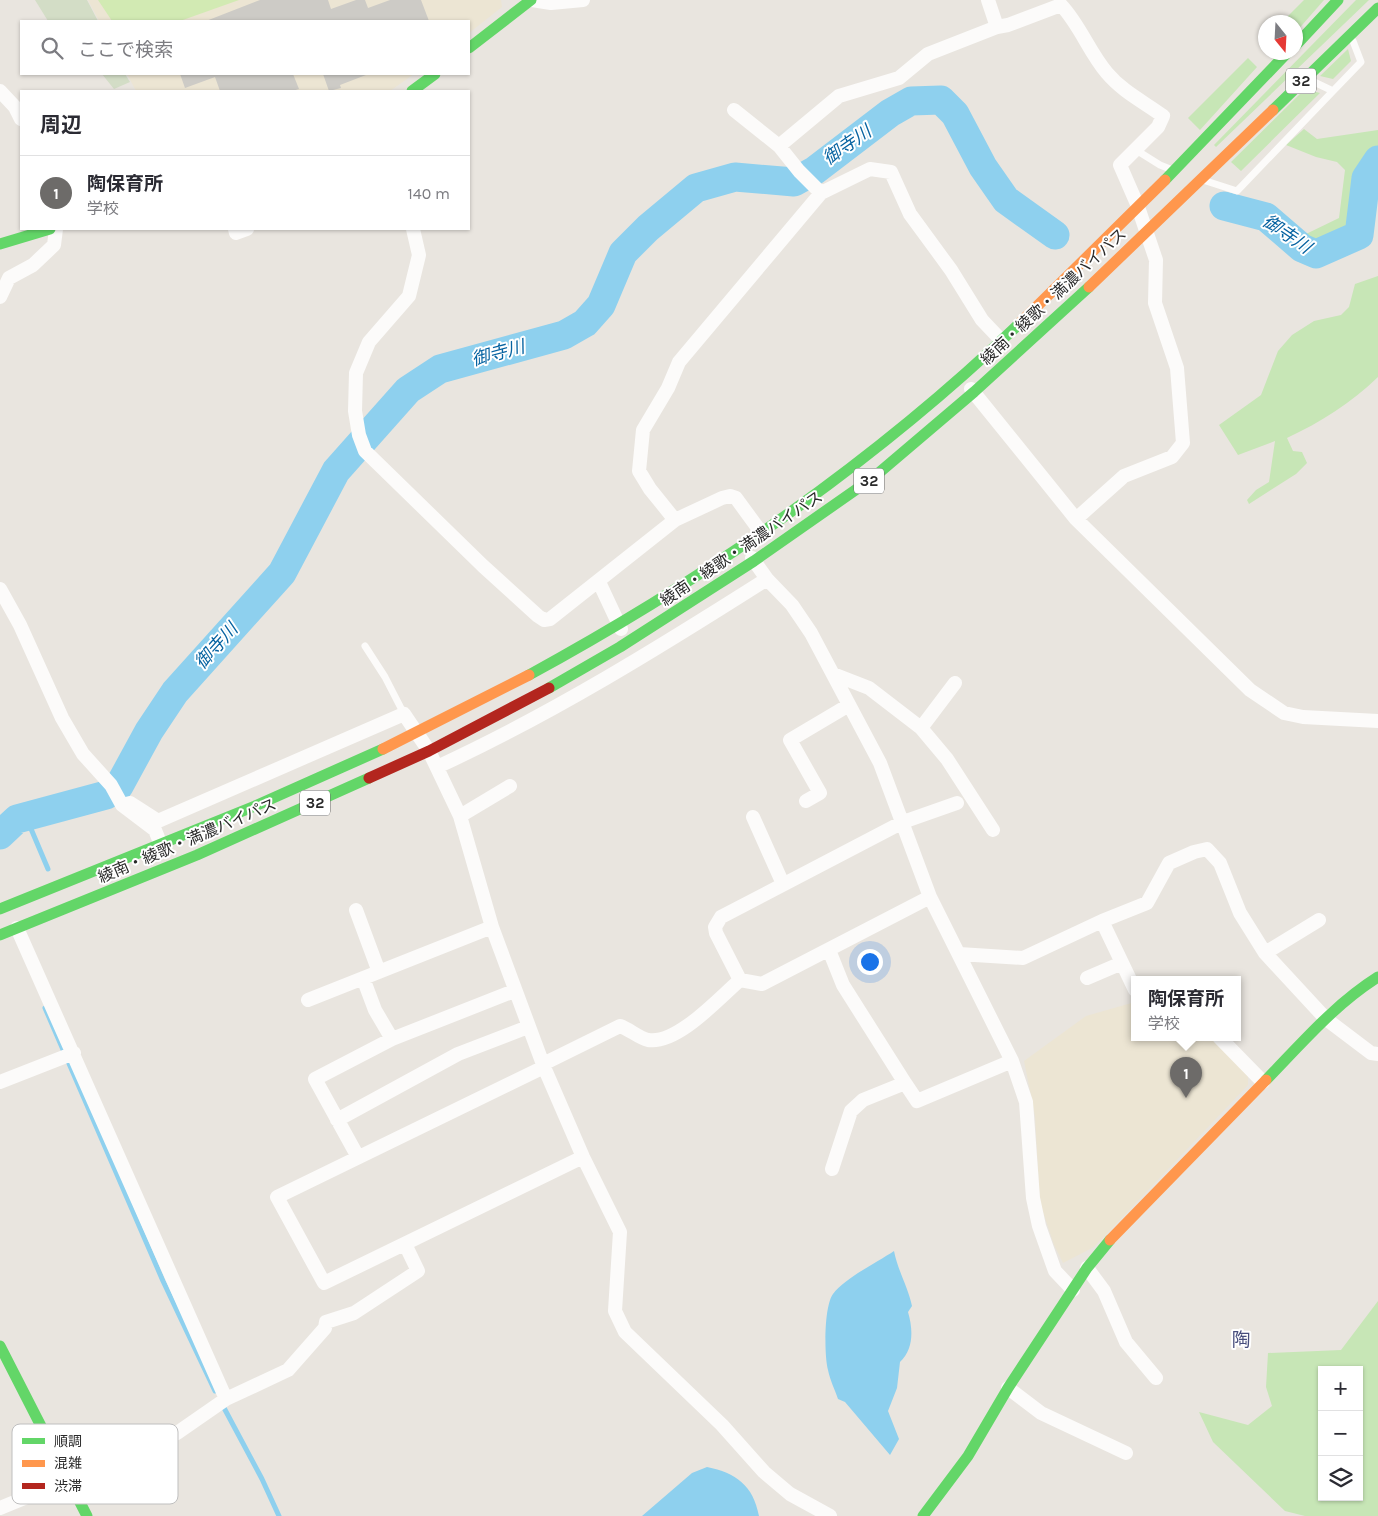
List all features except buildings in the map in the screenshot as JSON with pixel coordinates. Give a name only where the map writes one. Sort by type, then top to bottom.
[{"type":"main road","points":[[470,47],[532,0]]},
{"type":"main road","name":"32","points":[[1303,37],[1334,1]]},
{"type":"main road","name":"綾南・綾歌・満濃バイパス","points":[[0,935],[197,855],[429,751],[515,708],[620,647],[754,561],[874,477],[974,392],[1081,295],[1378,8]]},
{"type":"main road","name":"綾南・綾歌・満濃バイパス","points":[[0,909],[161,845],[416,733],[505,688],[611,628],[742,544],[858,460],[961,377],[1066,280],[1207,139],[1281,60]]},
{"type":"main road","points":[[413,90],[434,75]]},
{"type":"main road","points":[[0,244],[47,230]]},
{"type":"main road","points":[[923,1516],[968,1456],[1008,1388],[1073,1290],[1120,1227],[1326,1019],[1362,987],[1378,977]]},
{"type":"main road","points":[[0,1346],[40,1424]]},
{"type":"main road","points":[[81,1504],[87,1516]]},
{"type":"street","points":[[532,0],[552,3],[583,0]]},
{"type":"street","points":[[988,0],[997,27]]},
{"type":"street","points":[[779,146],[839,96],[899,78],[928,54],[1061,5],[1070,14],[1106,72],[1123,90],[1163,116],[1158,127],[1120,165],[1137,204],[1156,260],[1155,304],[1177,368],[1183,443],[1172,457],[1124,476],[1076,519]]},
{"type":"street","points":[[0,91],[15,107],[20,117]]},
{"type":"street","points":[[734,110],[779,146],[798,171],[821,193]]},
{"type":"street","points":[[675,520],[650,489],[639,470],[643,430],[668,388],[679,362],[821,193],[870,169],[891,172],[910,214],[951,270],[982,320],[1001,340]]},
{"type":"street","points":[[0,297],[9,278],[33,265],[54,245],[56,230]]},
{"type":"street","points":[[413,230],[419,255],[409,296],[369,342],[356,373],[355,411],[359,435],[365,451],[541,624],[599,582],[629,555],[675,520],[730,496],[736,498],[760,531]]},
{"type":"street","points":[[961,377],[1076,519],[1250,690],[1284,713],[1303,717],[1378,721]]},
{"type":"street","points":[[742,544],[767,579],[797,612],[811,633],[880,763],[930,897],[1012,1061],[1026,1102],[1033,1198],[1039,1226],[1055,1271],[1073,1290]]},
{"type":"street","points":[[437,767],[540,715],[636,662],[767,579]]},
{"type":"street","points":[[599,582],[636,662]]},
{"type":"street","points":[[0,589],[20,625],[62,718],[83,754],[116,795],[155,830],[161,845]]},
{"type":"street","points":[[833,674],[869,688],[921,728],[947,759],[993,830]]},
{"type":"street","points":[[921,728],[955,683]]},
{"type":"street","points":[[806,801],[820,793],[790,740],[849,705]]},
{"type":"street","points":[[116,795],[158,821],[404,714],[429,751],[460,816],[492,927],[514,991],[543,1066],[583,1157],[620,1232],[615,1310],[625,1332],[722,1425],[764,1472],[790,1494],[830,1516]]},
{"type":"street","points":[[460,816],[510,786]]},
{"type":"street","points":[[740,980],[716,933],[715,927],[721,917],[903,822],[957,803]]},
{"type":"street","points":[[753,817],[783,884]]},
{"type":"street","points":[[959,954],[1023,958],[1102,921],[1147,903],[1169,863],[1194,852],[1207,850],[1220,863],[1240,913],[1265,953],[1326,1019],[1371,1053],[1378,1054]]},
{"type":"street","points":[[740,980],[762,984],[930,897]]},
{"type":"street","points":[[356,910],[379,972]]},
{"type":"street","points":[[1265,953],[1319,920]]},
{"type":"street","points":[[1102,921],[1131,982]]},
{"type":"street","points":[[308,1000],[492,927]]},
{"type":"street","points":[[17,928],[69,1055],[226,1398]]},
{"type":"street","points":[[829,950],[844,985],[917,1102],[1012,1061]]},
{"type":"street","points":[[1087,978],[1122,964]]},
{"type":"street","points":[[363,978],[375,1010],[392,1039]]},
{"type":"street","points":[[583,1157],[324,1283],[277,1197],[620,1026],[648,1040],[664,1039],[678,1033],[740,980]]},
{"type":"street","points":[[358,1157],[315,1079],[392,1039],[514,991]]},
{"type":"street","points":[[337,1120],[458,1054],[528,1027]]},
{"type":"street","points":[[1223,1041],[1263,1082]]},
{"type":"street","points":[[0,1082],[69,1055]]},
{"type":"street","points":[[832,1169],[850,1111],[863,1100],[905,1083]]},
{"type":"street","points":[[178,1432],[226,1398],[288,1370],[325,1328],[326,1322],[354,1313],[418,1271],[405,1244]]},
{"type":"street","points":[[1088,1268],[1104,1291],[1126,1342],[1156,1378]]},
{"type":"street","points":[[1008,1388],[1040,1413],[1126,1453]]},
{"type":"street","points":[[0,1508],[12,1503]]},
{"type":"lane","points":[[1194,177],[1236,191],[1361,62],[1351,34]]},
{"type":"lane","points":[[1305,78],[1333,91]]},
{"type":"lane","points":[[1136,150],[1160,165],[1186,174]]},
{"type":"lane","points":[[365,646],[385,677],[404,714]]},
{"type":"shaded area","points":[[88,0],[501,0],[502,7],[470,32],[470,20],[98,20]]},
{"type":"shaded area","points":[[128,75],[413,75],[391,90],[135,90]]},
{"type":"shaded area","points":[[1131,1003],[1131,1041],[1215,1041],[1248,1074],[1248,1085],[1094,1247],[1063,1263],[1054,1245],[1040,1203],[1035,1116],[1024,1061],[1086,1016]]},
{"type":"green space","points":[[35,0],[87,0],[97,20],[47,20]]},
{"type":"green space","points":[[98,0],[239,0],[183,20],[111,20]]},
{"type":"green space","points":[[1304,0],[1324,0],[1303,24],[1303,15],[1289,15]]},
{"type":"green space","points":[[1356,0],[1369,0],[1216,147],[1214,145],[1297,60],[1303,60],[1303,54]]},
{"type":"green space","points":[[1348,49],[1351,61],[1333,79],[1320,76]]},
{"type":"green space","points":[[1248,58],[1257,67],[1200,130],[1188,118]]},
{"type":"green space","points":[[103,75],[126,75],[130,82],[114,89]]},
{"type":"green space","points":[[1305,89],[1320,93],[1241,171],[1231,162]]},
{"type":"green space","points":[[1304,129],[1317,139],[1378,130],[1378,156],[1362,177],[1355,233],[1316,250],[1305,246],[1306,234],[1339,218],[1345,170],[1337,162],[1316,157],[1286,145]]},
{"type":"green space","points":[[1378,276],[1378,377],[1335,411],[1287,438],[1293,451],[1302,452],[1307,463],[1296,474],[1249,504],[1247,500],[1256,490],[1269,482],[1275,441],[1238,455],[1219,425],[1261,395],[1278,351],[1292,335],[1314,321],[1341,315],[1349,307],[1355,284]]},
{"type":"green space","points":[[1378,1301],[1378,1516],[1305,1516],[1285,1511],[1213,1442],[1199,1412],[1248,1425],[1272,1406],[1266,1387],[1268,1353],[1341,1350]]},
{"type":"water","points":[[894,1251],[912,1306],[908,1312],[911,1325],[910,1345],[905,1357],[900,1362],[897,1388],[888,1411],[899,1439],[890,1455],[845,1402],[838,1399],[830,1377],[825,1343],[826,1319],[833,1294],[845,1282]]},
{"type":"water","points":[[707,1467],[727,1473],[742,1482],[752,1496],[759,1516],[642,1516],[692,1473]]},
{"type":"waterway","name":"御寺川","points":[[0,835],[17,819],[106,795],[119,786],[149,731],[175,692],[282,573],[336,471],[408,390],[440,369],[564,335],[585,323],[601,305],[623,253],[648,228],[696,188],[735,177],[794,182],[814,171],[890,113],[911,101],[941,100],[955,114],[983,167],[1006,200],[1055,235]]},
{"type":"waterway","name":"御寺川","points":[[1224,206],[1266,217],[1302,248],[1316,254],[1359,235],[1366,178],[1378,160]]},
{"type":"waterway","points":[[26,817],[48,869]]},
{"type":"waterway","points":[[45,1008],[163,1281],[215,1391]]},
{"type":"waterway","points":[[223,1406],[262,1479],[279,1516]]},
{"type":"traffic: fast","points":[[470,47],[531,0]]},
{"type":"traffic: fast","points":[[1303,38],[1338,0]]},
{"type":"traffic: fast","points":[[1273,110],[1378,8]]},
{"type":"traffic: fast","points":[[1165,180],[1280,60]]},
{"type":"traffic: fast","points":[[413,90],[434,75]]},
{"type":"traffic: fast","points":[[0,244],[47,230]]},
{"type":"traffic: fast","points":[[549,688],[620,647],[754,561],[874,477],[974,392],[1089,287]]},
{"type":"traffic: fast","points":[[529,675],[660,599],[786,515],[907,423],[1020,323]]},
{"type":"traffic: fast","points":[[0,909],[255,806],[383,749]]},
{"type":"traffic: fast","points":[[0,935],[197,855],[369,778]]},
{"type":"traffic: fast","points":[[1266,1080],[1347,999],[1378,977]]},
{"type":"traffic: fast","points":[[923,1516],[968,1456],[1008,1388],[1087,1268],[1110,1240]]},
{"type":"traffic: fast","points":[[0,1346],[40,1424]]},
{"type":"traffic: fast","points":[[81,1504],[87,1516]]},
{"type":"traffic: slow","points":[[1089,287],[1273,110]]},
{"type":"traffic: slow","points":[[1020,323],[1165,180]]},
{"type":"traffic: slow","points":[[383,749],[529,675]]},
{"type":"traffic: slow","points":[[1110,1240],[1266,1080]]},
{"type":"traffic: jam","points":[[369,778],[429,751],[549,688]]},
{"type":"place","name":"陶保育所","points":[[1186,1098]]},
{"type":"district","name":"陶","points":[[1241,1339]]}]
